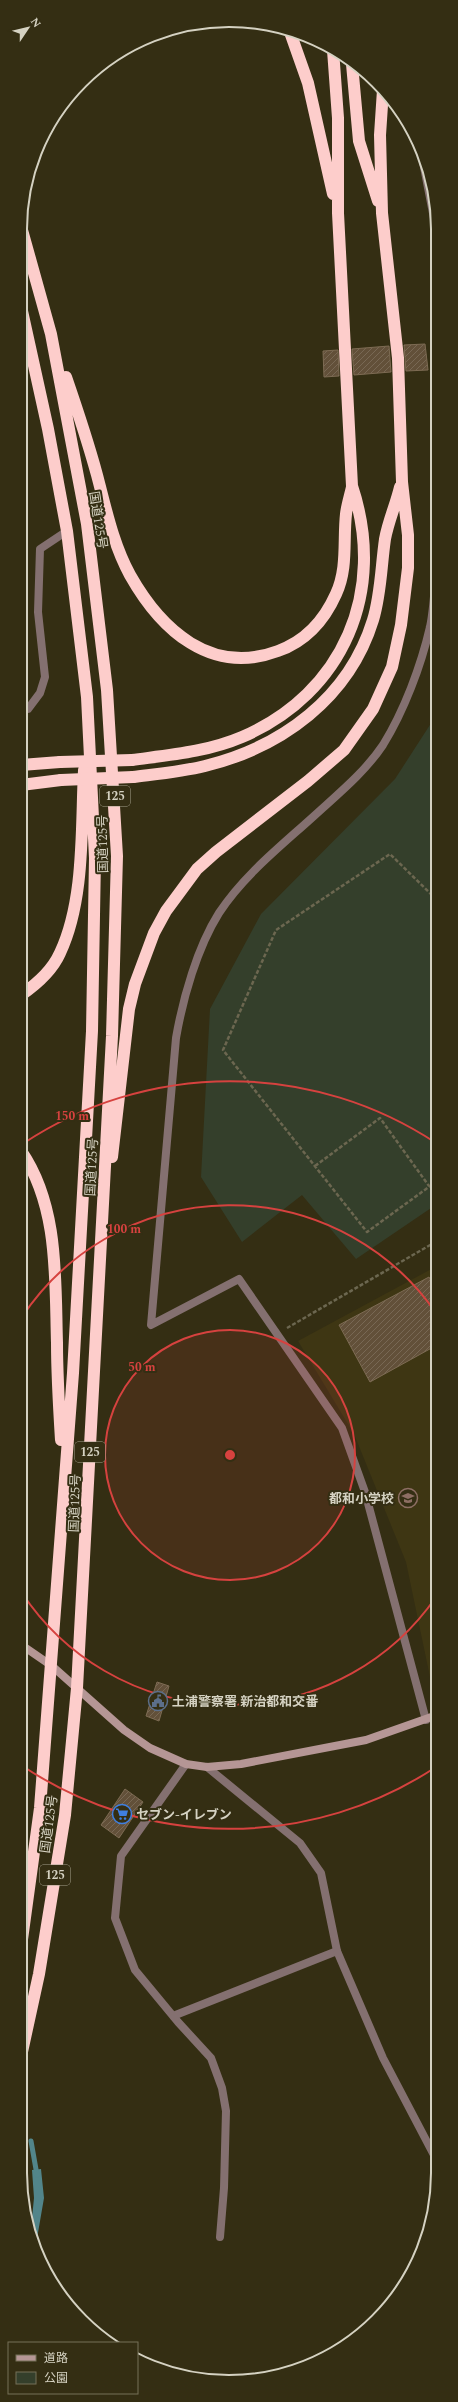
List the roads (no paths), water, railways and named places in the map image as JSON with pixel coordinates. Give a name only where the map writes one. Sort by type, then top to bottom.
[{"type":"highway","points":[[292,37],[308,83],[338,213]]},
{"type":"highway","points":[[51,334],[86,435],[118,550],[130,575],[162,620],[194,646],[220,656],[251,659],[285,649],[302,640],[315,627],[336,593],[343,572],[346,513],[352,486],[338,213],[338,118],[334,57]]},
{"type":"highway","points":[[352,69],[358,141],[382,213]]},
{"type":"highway","points":[[99,1261],[127,1042],[129,1010],[144,956],[166,911],[197,870],[237,834],[326,766],[344,750],[373,709],[392,667],[401,625],[408,568],[408,535],[402,482],[398,358],[382,213],[380,135],[382,98]]},
{"type":"highway","name":"国道125号","points":[[27,248],[51,334],[87,524],[107,690],[114,790],[116,948],[99,1261],[87,1530],[77,1688],[65,1815],[39,1974],[27,2029]]},
{"type":"highway","name":"国道125号","points":[[27,334],[48,429],[67,531],[86,697],[95,858],[92,1031],[73,1373],[63,1488],[52,1666],[40,1808],[27,1903]]},
{"type":"highway","points":[[27,784],[61,780],[133,777],[204,766],[252,751],[289,731],[324,703],[349,673],[368,636],[379,598],[386,538],[402,482]]},
{"type":"highway","points":[[27,765],[132,760],[178,754],[215,746],[241,738],[264,726],[299,702],[337,659],[354,622],[364,578],[366,554],[362,514],[352,486]]},
{"type":"highway","points":[[27,990],[49,971],[60,954],[75,902],[80,854],[86,697]]},
{"type":"highway","points":[[27,1164],[44,1202],[55,1264],[57,1372],[63,1488]]},
{"type":"street","points":[[27,709],[40,693],[45,678],[38,612],[40,549],[67,531]]},
{"type":"street","points":[[426,1720],[365,1492],[342,1428],[239,1279],[151,1325],[173,1069],[181,1010],[192,974],[219,914],[268,857],[356,777],[383,745],[406,700],[430,627],[431,616]]},
{"type":"street","points":[[27,1649],[52,1666],[124,1730],[150,1748],[186,1764],[207,1767],[241,1764],[366,1740],[431,1718]]},
{"type":"street","points":[[186,1764],[121,1856],[115,1918],[135,1970],[173,2016],[211,2058],[222,2088],[226,2111],[220,2237]]},
{"type":"street","points":[[207,1767],[300,1843],[321,1873],[337,1951],[383,2058],[431,2149]]},
{"type":"street","points":[[173,2016],[337,1951]]},
{"type":"water","points":[[41,2169],[44,2198],[37,2236],[32,2217],[34,2198],[32,2170]]},
{"type":"waterway","points":[[31,2141],[37,2175]]},
{"type":"place","name":"都和小学校","points":[[408,1498]]},
{"type":"place","name":"土浦警察署 新治都和交番","points":[[158,1701]]},
{"type":"place","name":"セブン-イレブン","points":[[122,1814]]}]
